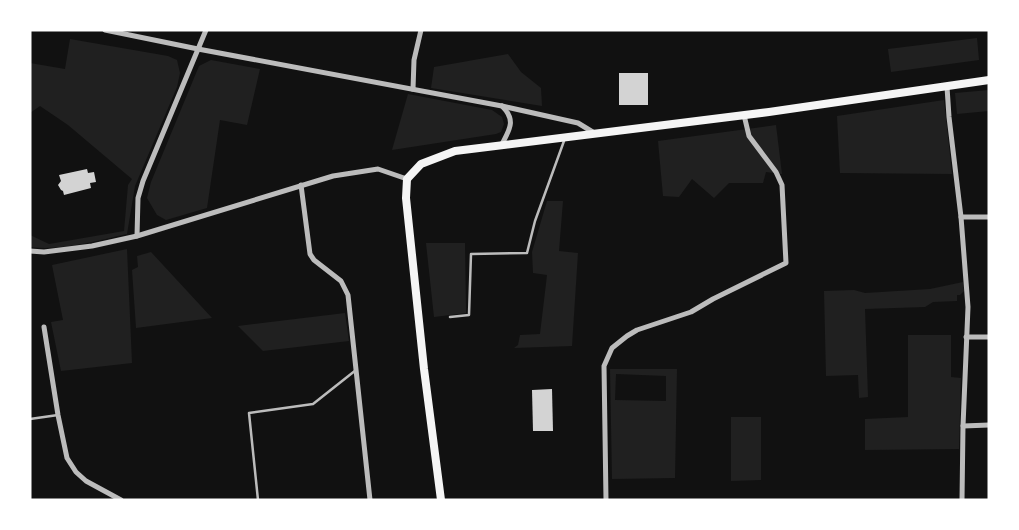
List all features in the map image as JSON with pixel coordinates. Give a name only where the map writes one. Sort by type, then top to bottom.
[{"type":"main road","points":[[441,500],[406,198],[407,179],[421,164],[455,151],[744,115],[989,80]]},
{"type":"street","points":[[105,30],[502,106],[578,123],[596,134]]},
{"type":"street","points":[[137,236],[138,198],[143,181],[205,30]]},
{"type":"street","points":[[413,89],[414,60],[421,30]]},
{"type":"street","points":[[947,86],[968,307],[962,500]]},
{"type":"street","points":[[500,145],[511,127],[509,114],[502,106]]},
{"type":"street","points":[[606,500],[604,366],[612,348],[637,330],[691,312],[786,263],[782,185],[776,172],[749,136],[744,115]]},
{"type":"street","points":[[30,251],[44,252],[80,247],[137,236],[333,176],[377,169],[407,179]]},
{"type":"street","points":[[301,185],[310,254],[341,281],[348,295],[370,500]]},
{"type":"street","points":[[961,217],[989,216]]},
{"type":"street","points":[[44,327],[67,458],[86,481],[121,500]]},
{"type":"street","points":[[967,337],[989,337]]},
{"type":"street","points":[[963,426],[989,425]]},
{"type":"lane","points":[[450,317],[470,315],[471,254],[527,253],[535,221],[565,138]]},
{"type":"lane","points":[[258,500],[249,413],[313,404],[356,370]]},
{"type":"lane","points":[[30,419],[58,415]]},
{"type":"shaded area","points":[[977,38],[979,60],[891,72],[888,49]]},
{"type":"shaded area","points":[[70,39],[168,56],[177,60],[180,73],[177,87],[135,186],[127,234],[66,246],[30,247],[30,235],[49,244],[124,231],[128,185],[132,179],[68,125],[40,106],[30,113],[30,63],[65,69]]},
{"type":"shaded area","points":[[508,54],[521,72],[541,88],[542,106],[431,88],[434,67]]},
{"type":"shaded area","points":[[211,60],[260,69],[247,125],[220,120],[207,208],[166,220],[157,215],[147,198],[151,182],[199,66]]},
{"type":"shaded area","points":[[989,90],[989,111],[957,114],[955,93]]},
{"type":"shaded area","points":[[408,94],[492,110],[502,117],[504,124],[501,132],[496,134],[392,150]]},
{"type":"shaded area","points":[[944,100],[952,174],[840,173],[837,116]]},
{"type":"shaded area","points":[[776,125],[782,174],[766,172],[763,183],[729,183],[714,198],[692,179],[679,197],[663,196],[658,141]]},
{"type":"shaded area","points":[[547,201],[563,201],[559,251],[578,253],[572,346],[514,348],[518,345],[520,335],[540,334],[547,275],[533,273],[532,252]]},
{"type":"shaded area","points":[[426,243],[465,243],[466,313],[434,317]]},
{"type":"shaded area","points":[[127,249],[132,363],[61,371],[51,322],[63,320],[52,265]]},
{"type":"shaded area","points":[[151,252],[212,318],[136,328],[132,270],[138,267],[137,256]]},
{"type":"shaded area","points":[[963,282],[964,291],[957,295],[957,301],[933,302],[925,307],[865,309],[868,397],[859,398],[858,375],[826,376],[824,291],[854,290],[865,293],[930,289]]},
{"type":"shaded area","points":[[345,313],[349,341],[263,351],[238,326]]},
{"type":"shaded area","points":[[908,335],[951,335],[951,377],[961,378],[959,449],[865,450],[865,419],[908,417]]},
{"type":"shaded area","points":[[610,369],[677,369],[675,478],[612,479]],"holes":[[[616,374],[666,376],[666,401],[615,400]]]},
{"type":"shaded area","points":[[731,417],[761,417],[761,480],[731,481]]},
{"type":"building","points":[[619,73],[648,73],[648,105],[619,105]]},
{"type":"building","points":[[87,169],[88,173],[94,172],[96,182],[90,183],[91,188],[64,195],[58,185],[61,181],[59,175]]},
{"type":"building","points":[[552,389],[553,431],[533,431],[532,390]]}]
